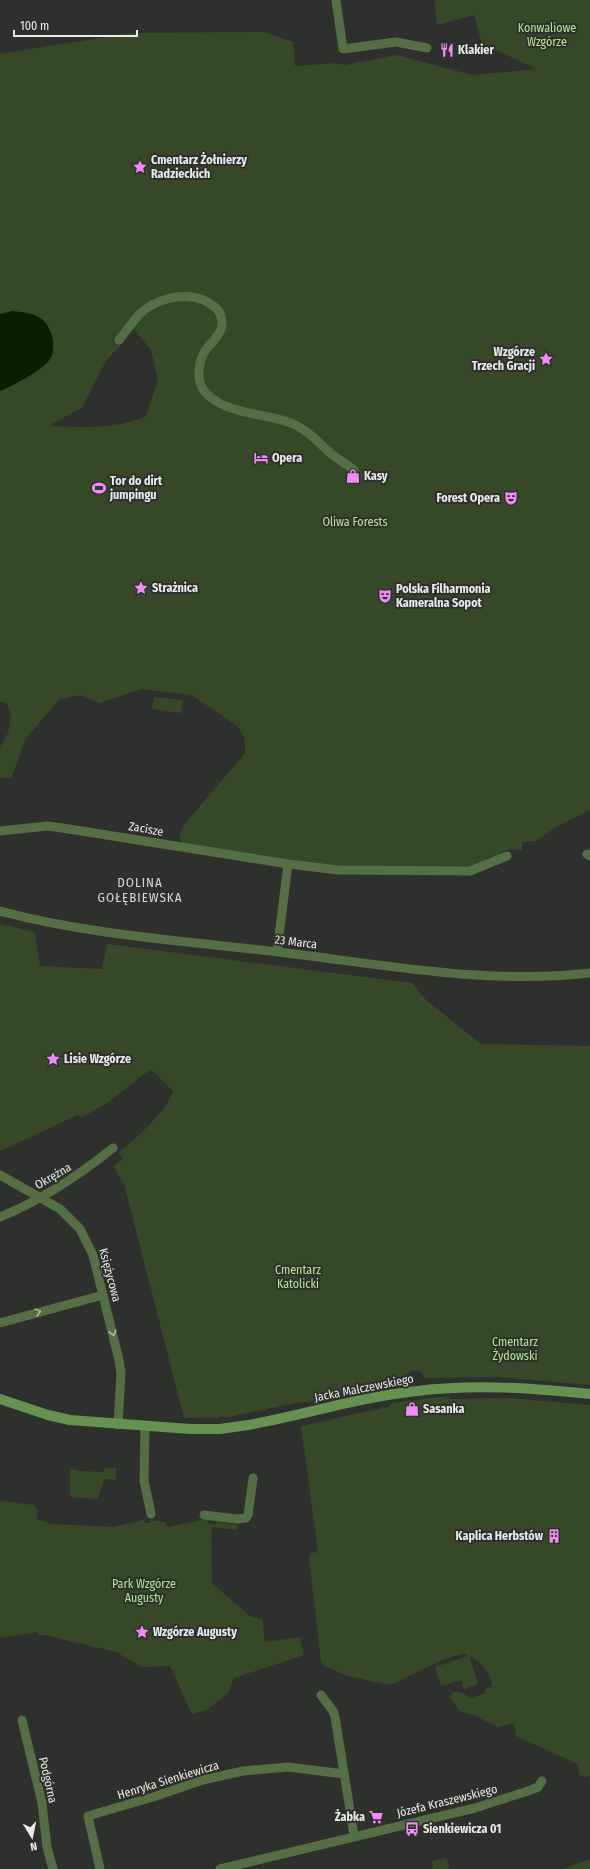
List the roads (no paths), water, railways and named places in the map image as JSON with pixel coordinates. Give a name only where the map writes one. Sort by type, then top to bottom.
[{"type":"main road","name":"Jacka Malczewskiego","points":[[0,1399],[48,1415],[70,1420],[190,1430],[267,1422],[393,1394],[445,1388],[515,1388],[590,1394]]},
{"type":"street","points":[[336,0],[343,50],[396,42],[427,48]]},
{"type":"street","points":[[119,340],[144,311],[150,306],[164,299],[187,296],[200,298],[210,303],[219,311],[222,321],[221,329],[201,358],[199,378],[205,391],[212,398],[227,406],[282,420],[300,427],[354,470]]},
{"type":"street","name":"Zacisze","points":[[0,831],[47,826],[288,864],[338,870],[470,871],[507,856]]},
{"type":"street","points":[[277,952],[288,864]]},
{"type":"street","name":"23 Marca","points":[[0,911],[69,926],[483,977],[534,978],[590,973]]},
{"type":"street","name":"Okrężna","points":[[0,1217],[42,1197],[82,1173],[113,1148]]},
{"type":"street","name":"Księżycowa","points":[[0,1175],[42,1197],[60,1209],[80,1229],[93,1255],[116,1342],[121,1372],[118,1425]]},
{"type":"street","points":[[0,1323],[103,1295]]},
{"type":"street","points":[[145,1426],[144,1480],[151,1514]]},
{"type":"street","points":[[204,1515],[237,1519],[246,1518],[248,1515],[253,1478]]},
{"type":"street","points":[[321,1695],[333,1711],[354,1835]]},
{"type":"street","name":"Podgórna","points":[[22,1720],[42,1803],[47,1847],[53,1869]]},
{"type":"street","name":"Henryka Sienkiewicza","points":[[100,1869],[88,1816],[147,1799],[203,1780],[243,1771],[288,1767],[344,1774]]},
{"type":"street","name":"Józefa Kraszewskiego","points":[[220,1869],[234,1867],[354,1835],[495,1802],[531,1790],[538,1786],[542,1781]]},
{"type":"place","name":"Klakier","points":[[447,50]]},
{"type":"place","name":"Cmentarz Żołnierzy Radzieckich","points":[[140,167]]},
{"type":"place","name":"Wzgórze Trzech Gracji","points":[[546,359]]},
{"type":"place","name":"Opera","points":[[261,458]]},
{"type":"place","name":"Kasy","points":[[353,476]]},
{"type":"place","name":"Tor do dirt jumpingu","points":[[99,488]]},
{"type":"place","name":"Forest Opera","points":[[511,498]]},
{"type":"place","name":"Strażnica","points":[[141,588]]},
{"type":"place","name":"Polska Filharmonia Kameralna Sopot","points":[[385,596]]},
{"type":"place","name":"Lisie Wzgórze","points":[[53,1059]]},
{"type":"place","name":"Sasanka","points":[[412,1409]]},
{"type":"place","name":"Kaplica Herbstów","points":[[554,1536]]},
{"type":"place","name":"Wzgórze Augusty","points":[[142,1632]]},
{"type":"place","name":"Żabka","points":[[376,1817]]},
{"type":"place","name":"Sienkiewicza 01","points":[[412,1829]]},
{"type":"district","name":"DOLINA GOŁĘBIEWSKA","points":[[140,890]]},
{"type":"park label","name":"Konwaliowe Wzgórze","points":[[547,35]]},
{"type":"park label","name":"Oliwa Forests","points":[[355,522]]},
{"type":"park label","name":"Cmentarz Katolicki","points":[[298,1277]]},
{"type":"park label","name":"Cmentarz Żydowski","points":[[515,1349]]},
{"type":"park label","name":"Park Wzgórze Augusty","points":[[144,1591]]}]
